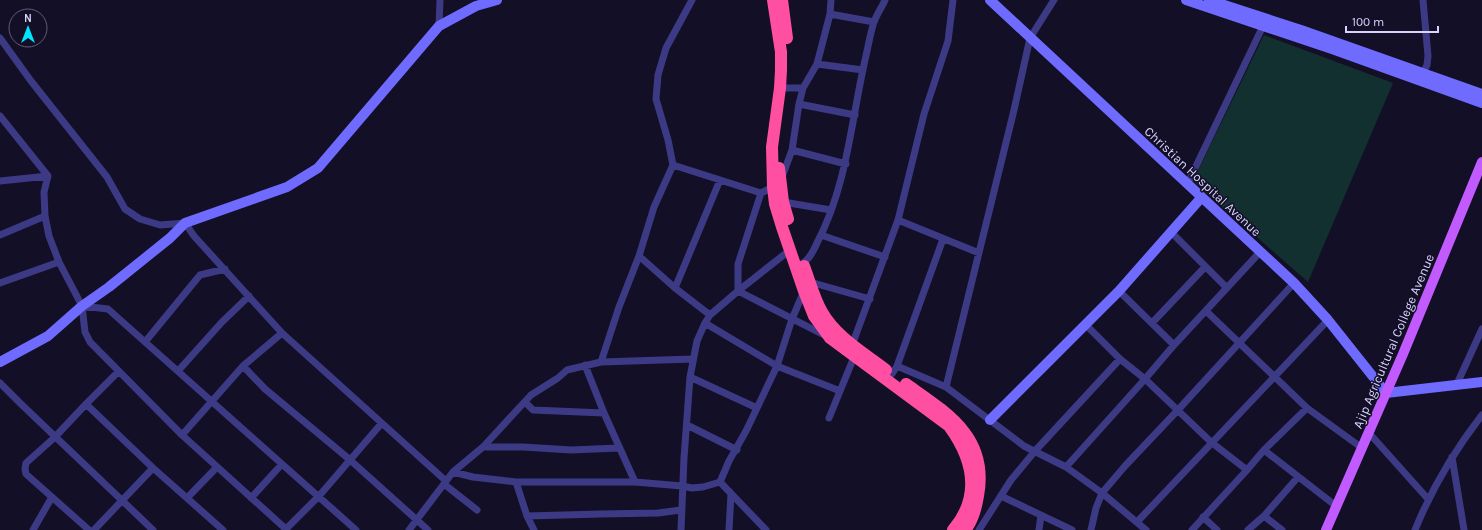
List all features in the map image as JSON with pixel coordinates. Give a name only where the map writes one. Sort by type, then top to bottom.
[{"type":"highway","points":[[773,0],[781,52],[784,89]]},
{"type":"highway","points":[[782,0],[787,38],[779,167],[775,204],[790,250],[800,265]]},
{"type":"highway","points":[[776,184],[784,202],[785,212],[807,286],[814,316],[830,338],[851,351],[949,426],[959,440],[971,471],[969,499],[965,513],[967,528]]},
{"type":"highway","points":[[807,286],[822,312],[851,351],[894,370],[956,421],[965,432],[974,448],[978,462],[980,485],[974,514],[967,528]]},
{"type":"main road","points":[[0,362],[48,336],[82,306],[110,287],[170,238],[185,223],[287,187],[318,168],[439,26],[476,6],[497,0]]},
{"type":"main road","name":"Christian Hospital Avenue","points":[[990,0],[1294,283],[1328,320],[1386,393]]},
{"type":"main road","points":[[1189,0],[1332,49],[1421,77],[1482,94]]},
{"type":"main road","points":[[1209,0],[1301,30],[1421,77],[1482,103]]},
{"type":"main road","name":"Ajip Agricultural College Avenue","points":[[1326,530],[1386,393],[1482,162]]},
{"type":"main road","points":[[990,420],[1119,291],[1201,198]]},
{"type":"main road","points":[[1386,393],[1482,382]]},
{"type":"street","points":[[439,26],[440,0]]},
{"type":"street","points":[[601,362],[619,307],[639,256],[654,207],[673,165],[668,140],[656,99],[658,75],[666,48],[692,0]]},
{"type":"street","points":[[738,291],[738,264],[761,193],[776,184],[792,150],[803,88],[817,64],[830,14],[831,0]]},
{"type":"street","points":[[800,265],[812,252],[821,235],[846,164],[863,70],[874,22],[885,0]]},
{"type":"street","points":[[829,418],[840,391],[851,351],[898,220],[924,114],[948,41],[953,0]]},
{"type":"street","points":[[946,387],[1030,38],[1054,0]]},
{"type":"street","points":[[1421,77],[1428,56],[1423,0]]},
{"type":"street","points":[[830,14],[874,22]]},
{"type":"street","points":[[1187,185],[1263,26]]},
{"type":"street","points":[[0,38],[31,81],[107,177],[125,209],[140,219],[160,225],[185,223],[194,236],[282,333],[445,482],[478,510]]},
{"type":"street","points":[[817,64],[863,70]]},
{"type":"street","points":[[784,89],[803,88]]},
{"type":"street","points":[[799,104],[855,114]]},
{"type":"street","points":[[0,116],[48,176]]},
{"type":"street","points":[[792,150],[846,164]]},
{"type":"street","points":[[673,165],[761,193]]},
{"type":"street","points":[[0,181],[48,176]]},
{"type":"street","points":[[48,176],[44,192],[45,216],[49,236],[59,262],[82,306],[85,332],[90,342],[182,435],[286,530],[319,496],[381,424]]},
{"type":"street","points":[[675,288],[720,180]]},
{"type":"street","points":[[784,202],[831,210]]},
{"type":"street","points":[[0,235],[45,216]]},
{"type":"street","points":[[898,220],[979,253]]},
{"type":"street","points":[[1171,232],[1227,288]]},
{"type":"street","points":[[821,235],[885,257]]},
{"type":"street","points":[[943,238],[894,370],[946,387],[1024,446],[1066,467],[1102,493],[1146,530]]},
{"type":"street","points":[[681,530],[682,486],[690,377],[693,359],[705,323],[710,315],[790,250]]},
{"type":"street","points":[[1066,467],[1174,345],[1260,252]]},
{"type":"street","points":[[639,256],[675,288],[710,315]]},
{"type":"street","points":[[0,284],[59,262]]},
{"type":"street","points":[[1152,323],[1205,266]]},
{"type":"street","points":[[145,342],[200,275],[225,269]]},
{"type":"street","points":[[1091,530],[1096,508],[1102,493],[1124,466],[1177,411],[1294,283]]},
{"type":"street","points":[[720,482],[777,366],[792,319],[807,286],[870,299]]},
{"type":"street","points":[[738,291],[830,338]]},
{"type":"street","points":[[1119,291],[1174,345]]},
{"type":"street","points":[[178,371],[222,322],[249,296]]},
{"type":"street","points":[[82,306],[108,309],[356,530]]},
{"type":"street","points":[[1206,311],[1307,408],[1362,448]]},
{"type":"street","points":[[1137,522],[1328,320]]},
{"type":"street","points":[[705,323],[777,366],[840,391]]},
{"type":"street","points":[[1086,324],[1120,359],[1145,379],[1211,442],[1247,470]]},
{"type":"street","points":[[1456,386],[1482,329]]},
{"type":"street","points":[[182,435],[244,366],[282,333]]},
{"type":"street","points":[[409,530],[453,472],[483,447],[530,395],[558,378],[567,370],[601,362],[693,359]]},
{"type":"street","points":[[967,528],[1001,496],[1011,480],[1035,451],[1120,359]]},
{"type":"street","points":[[585,365],[604,413],[635,482]]},
{"type":"street","points":[[244,366],[265,389],[350,459],[428,530]]},
{"type":"street","points":[[89,530],[26,474],[26,463],[55,437],[118,372]]},
{"type":"street","points":[[690,377],[757,408]]},
{"type":"street","points":[[0,383],[153,530]]},
{"type":"street","points":[[525,402],[534,410],[604,413]]},
{"type":"street","points":[[86,404],[153,468],[223,530]]},
{"type":"street","points":[[1192,530],[1264,450],[1307,408]]},
{"type":"street","points":[[1414,530],[1428,499],[1452,457],[1482,415]]},
{"type":"street","points":[[687,425],[737,450]]},
{"type":"street","points":[[1368,434],[1428,499]]},
{"type":"street","points":[[483,447],[523,447],[571,450],[619,448]]},
{"type":"street","points":[[1264,450],[1336,506]]},
{"type":"street","points":[[1452,457],[1464,530]]},
{"type":"street","points":[[251,498],[282,464]]},
{"type":"street","points":[[187,498],[217,467]]},
{"type":"street","points":[[94,530],[153,468]]},
{"type":"street","points":[[453,472],[473,477],[516,482],[635,482],[692,488],[698,488],[720,482]]},
{"type":"street","points":[[1248,530],[1264,516],[1298,477]]},
{"type":"street","points":[[516,482],[527,516],[534,530]]},
{"type":"street","points":[[720,482],[731,494],[728,530]]},
{"type":"street","points":[[720,482],[766,530]]},
{"type":"street","points":[[1001,496],[1072,530]]},
{"type":"street","points":[[33,530],[52,497]]},
{"type":"street","points":[[527,516],[658,513],[681,510]]},
{"type":"street","points":[[1039,530],[1041,515]]},
{"type":"street","points":[[1264,516],[1282,530]]},
{"type":"street","points":[[1203,517],[1217,530]]},
{"type":"green space","points":[[1264,35],[1393,83],[1308,282],[1193,181]]}]
